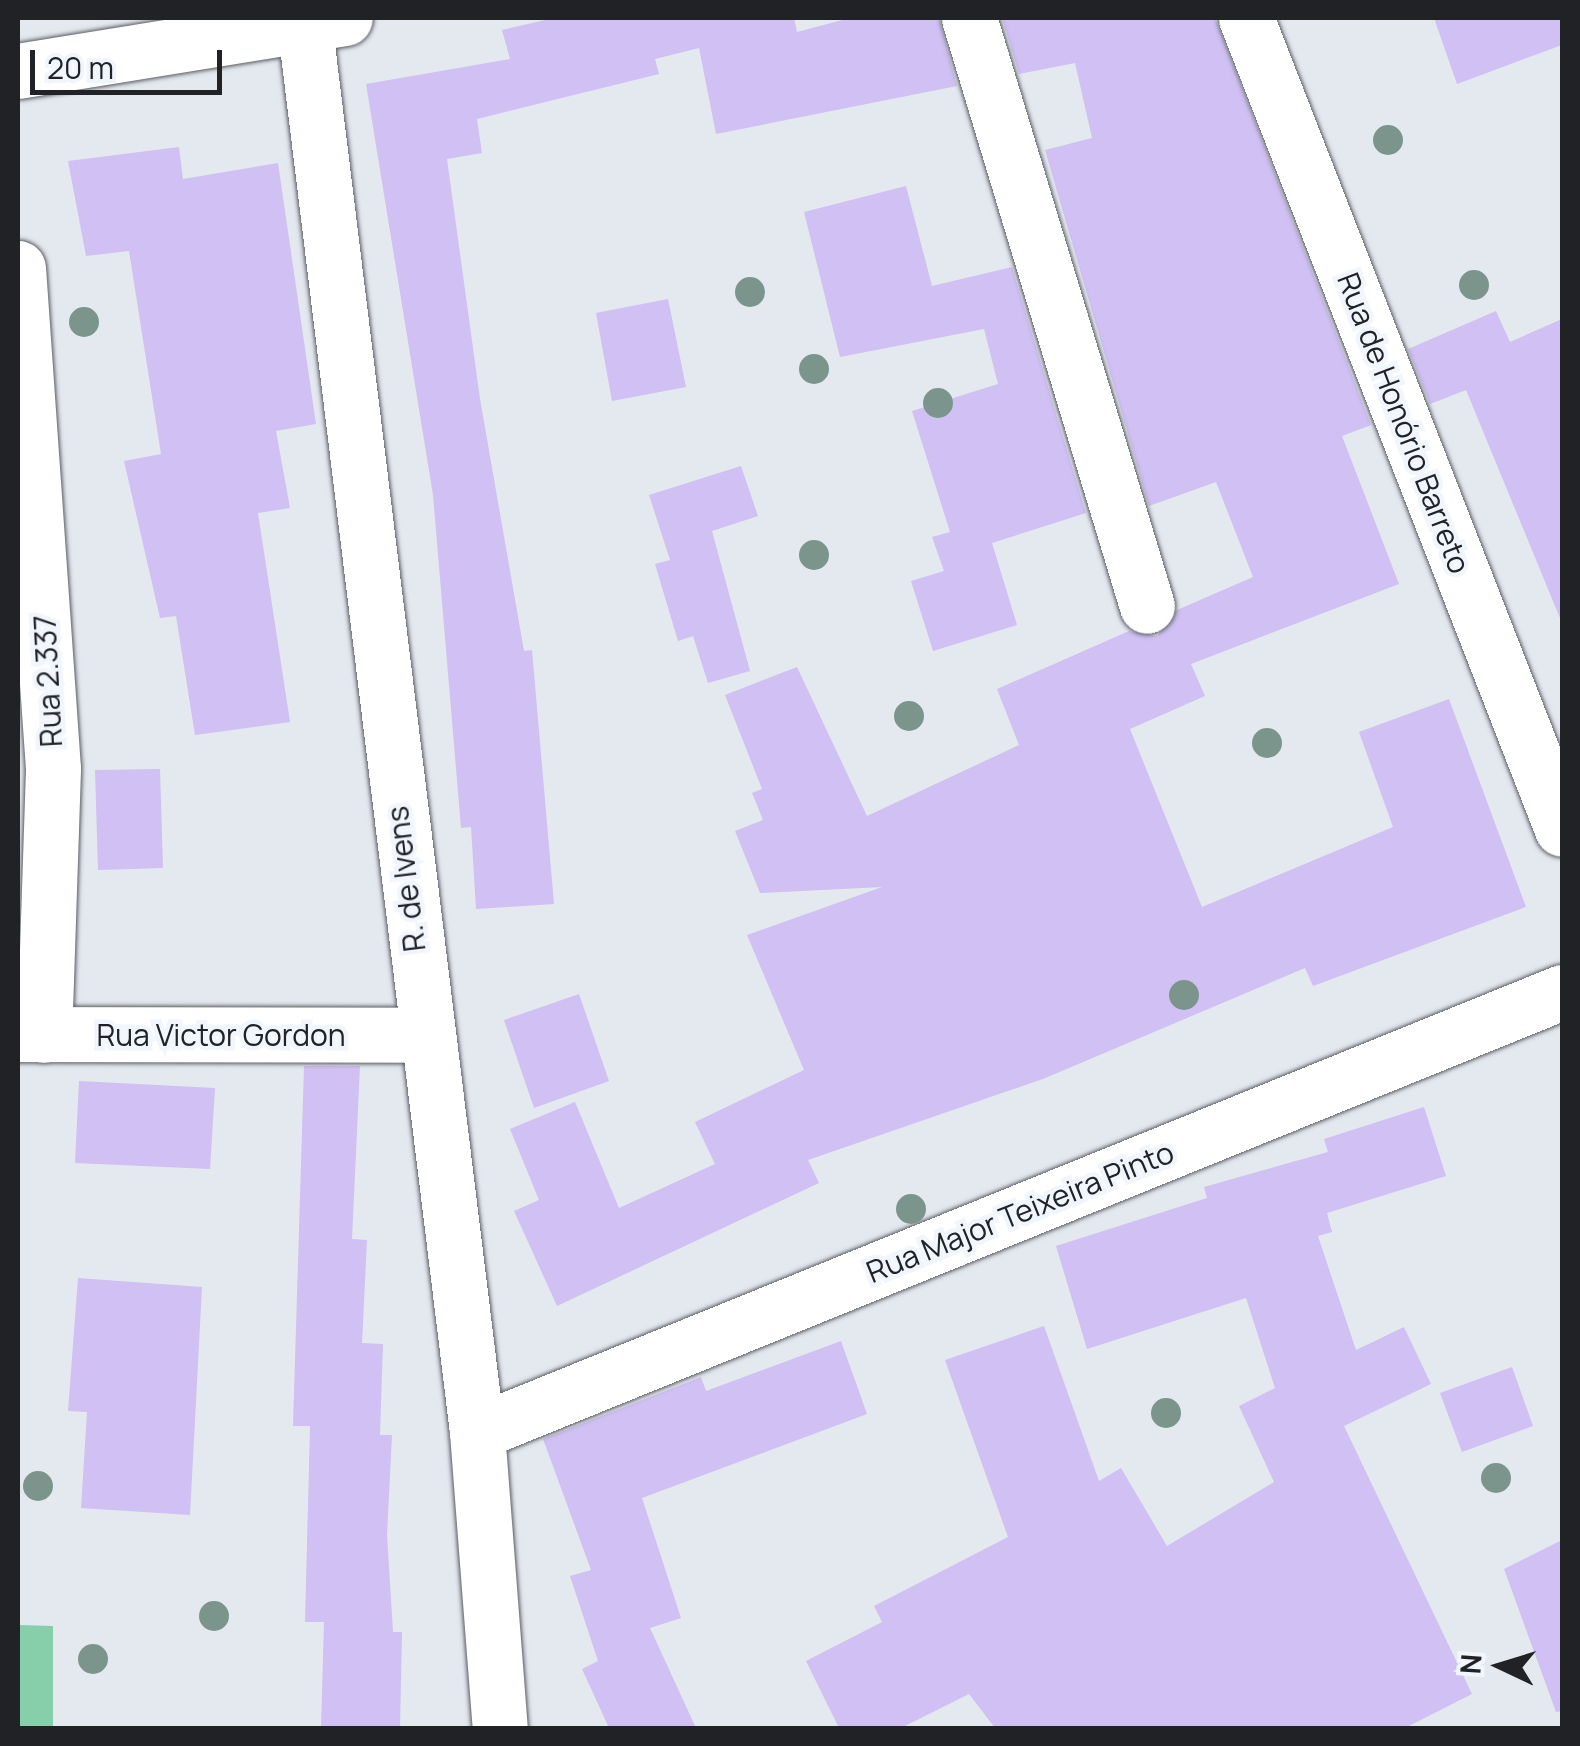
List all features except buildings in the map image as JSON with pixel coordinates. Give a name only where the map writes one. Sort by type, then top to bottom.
[{"type":"street","points":[[969,18],[1148,606]]},
{"type":"street","name":"Rua de Honório Barreto","points":[[1246,18],[1562,829]]},
{"type":"street","points":[[18,70],[304,27]]},
{"type":"street","name":"R. de Ivens","points":[[304,27],[425,1035],[477,1432],[500,1728]]},
{"type":"street","name":"Rua 2.337","points":[[18,268],[53,769],[31,1034]]},
{"type":"street","name":"Rua Major Teixeira Pinto","points":[[477,1432],[1562,992]]},
{"type":"street","name":"Rua Victor Gordon","points":[[31,1034],[425,1035]]},
{"type":"green space","points":[[18,1625],[53,1626],[53,1728],[18,1728]]}]
